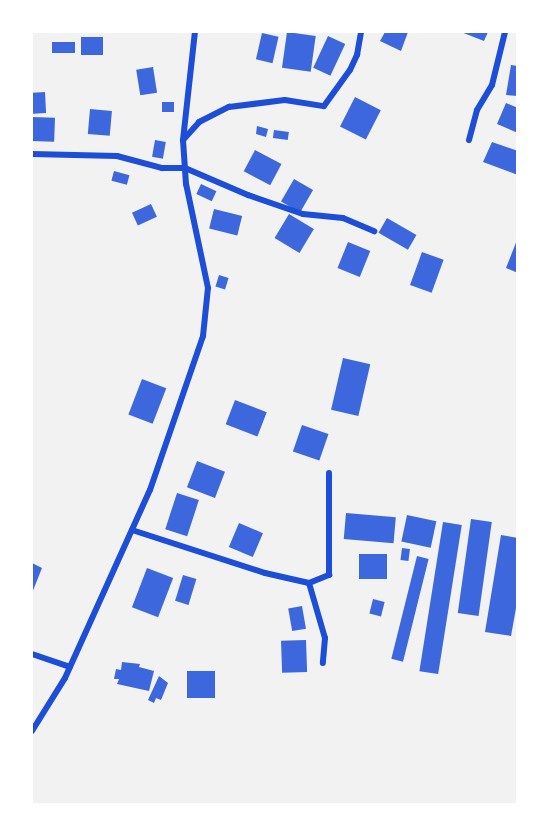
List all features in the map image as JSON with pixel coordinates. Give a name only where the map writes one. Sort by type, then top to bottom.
[{"type":"street","points":[[32,732],[70,667],[150,490],[203,336],[208,288],[185,168],[183,140],[195,32]]},
{"type":"street","points":[[183,140],[199,122],[229,107],[285,100],[324,106],[350,70],[357,55],[361,32]]},
{"type":"street","points":[[469,140],[477,110],[492,85],[505,32]]},
{"type":"street","points":[[32,154],[117,156],[162,168],[185,168],[248,195],[303,214],[343,218],[374,231]]},
{"type":"street","points":[[132,530],[265,573],[309,583],[329,575],[329,473]]},
{"type":"street","points":[[309,583],[325,638],[323,663]]},
{"type":"street","points":[[32,654],[70,667]]},
{"type":"building","points":[[287,32],[316,36],[311,72],[282,68]]},
{"type":"building","points":[[385,32],[408,32],[401,51],[380,41]]},
{"type":"building","points":[[461,32],[488,32],[484,41]]},
{"type":"building","points":[[262,33],[279,37],[272,63],[256,59]]},
{"type":"building","points":[[328,36],[345,44],[330,76],[313,68]]},
{"type":"building","points":[[81,37],[103,37],[103,55],[81,55]]},
{"type":"building","points":[[52,42],[75,42],[75,53],[52,53]]},
{"type":"building","points":[[511,65],[518,66],[518,96],[506,95]]},
{"type":"building","points":[[153,67],[157,93],[140,95],[136,70]]},
{"type":"building","points":[[45,92],[46,113],[33,114],[32,93]]},
{"type":"building","points":[[355,97],[381,110],[366,140],[340,126]]},
{"type":"building","points":[[162,102],[174,102],[174,112],[162,112]]},
{"type":"building","points":[[506,103],[518,108],[518,133],[497,124]]},
{"type":"building","points":[[90,109],[112,111],[110,136],[88,134]]},
{"type":"building","points":[[32,117],[55,118],[54,142],[32,141]]},
{"type":"building","points":[[257,126],[268,129],[266,137],[256,134]]},
{"type":"building","points":[[274,130],[289,132],[288,140],[273,138]]},
{"type":"building","points":[[155,140],[166,142],[163,159],[152,157]]},
{"type":"building","points":[[492,142],[518,151],[518,175],[483,162]]},
{"type":"building","points":[[255,150],[281,164],[270,185],[244,171]]},
{"type":"building","points":[[114,171],[129,175],[127,185],[111,181]]},
{"type":"building","points":[[294,179],[313,190],[300,213],[281,202]]},
{"type":"building","points":[[201,184],[216,191],[212,201],[196,194]]},
{"type":"building","points":[[151,204],[157,217],[138,226],[132,213]]},
{"type":"building","points":[[214,209],[242,216],[237,235],[209,228]]},
{"type":"building","points":[[289,214],[314,229],[299,253],[275,238]]},
{"type":"building","points":[[387,218],[416,235],[408,250],[378,233]]},
{"type":"building","points":[[518,240],[518,273],[506,268]]},
{"type":"building","points":[[348,242],[370,251],[360,277],[338,268]]},
{"type":"building","points":[[422,252],[444,260],[432,293],[410,285]]},
{"type":"building","points":[[219,275],[229,278],[225,289],[215,286]]},
{"type":"building","points":[[343,358],[370,364],[358,416],[331,410]]},
{"type":"building","points":[[142,379],[166,388],[153,424],[128,414]]},
{"type":"building","points":[[235,400],[267,412],[257,436],[226,424]]},
{"type":"building","points":[[302,425],[328,434],[319,461],[293,451]]},
{"type":"building","points":[[197,461],[225,472],[215,498],[187,487]]},
{"type":"building","points":[[177,493],[199,500],[187,536],[165,529]]},
{"type":"building","points":[[346,513],[396,517],[394,543],[344,539]]},
{"type":"building","points":[[407,515],[436,521],[431,548],[401,541]]},
{"type":"building","points":[[471,519],[492,522],[479,616],[458,613]]},
{"type":"building","points":[[443,522],[462,525],[438,674],[419,671]]},
{"type":"building","points":[[239,523],[263,533],[253,557],[229,547]]},
{"type":"building","points":[[501,535],[518,538],[518,597],[511,636],[485,632]]},
{"type":"building","points":[[402,548],[410,549],[408,561],[401,560]]},
{"type":"building","points":[[359,554],[387,554],[387,579],[359,579]]},
{"type":"building","points":[[417,556],[429,559],[403,662],[391,659]]},
{"type":"building","points":[[32,563],[42,568],[32,593]]},
{"type":"building","points":[[147,568],[173,578],[158,617],[132,607]]},
{"type":"building","points":[[183,575],[196,579],[188,605],[175,601]]},
{"type":"building","points":[[373,599],[385,602],[381,616],[369,614]]},
{"type":"building","points":[[302,606],[306,629],[292,631],[288,608]]},
{"type":"building","points":[[306,640],[307,672],[282,673],[281,641]]},
{"type":"building","points":[[122,662],[140,664],[139,667],[154,671],[149,691],[117,684],[119,679],[114,679],[116,669],[121,670]]},
{"type":"building","points":[[187,671],[215,671],[215,698],[187,698]]},
{"type":"building","points":[[159,676],[168,683],[161,700],[156,698],[154,703],[148,700]]}]
